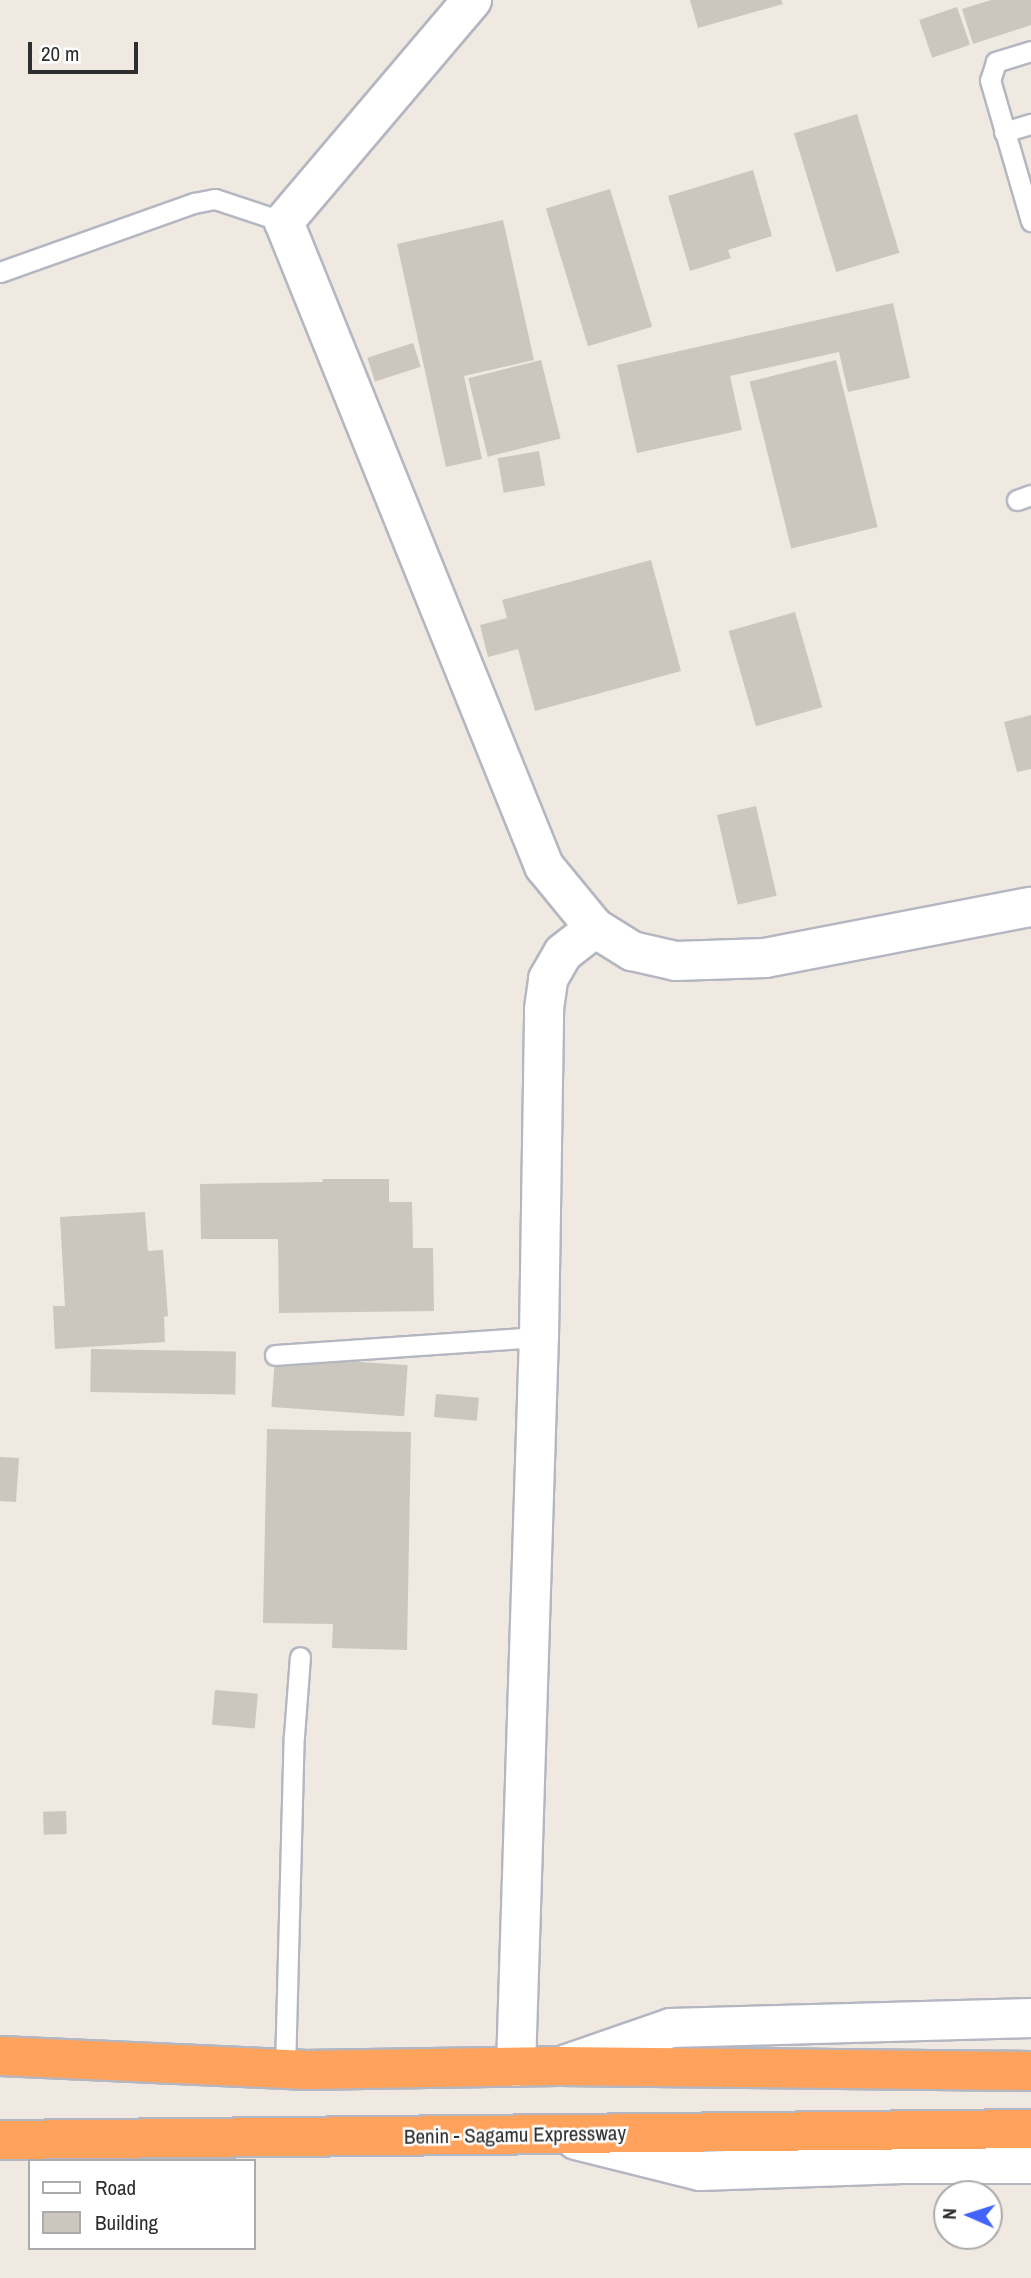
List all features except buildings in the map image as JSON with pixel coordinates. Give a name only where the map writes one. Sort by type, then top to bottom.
[{"type":"highway","points":[[0,2056],[285,2069],[559,2066],[1031,2071]]},
{"type":"highway","name":"Benin - Sagamu Expressway","points":[[0,2140],[1031,2129]]},
{"type":"street","points":[[472,0],[284,222],[544,866],[595,928],[632,951],[676,961],[765,958],[1031,907]]},
{"type":"street","points":[[516,2067],[539,1337],[544,1009],[548,979],[563,953],[595,928]]},
{"type":"street","points":[[559,2066],[671,2028],[1031,2018]]},
{"type":"street","points":[[554,2134],[700,2171],[903,2164],[1031,2164]]},
{"type":"lane","points":[[1031,51],[996,62],[990,80],[1031,221]]},
{"type":"lane","points":[[1004,132],[1031,124]]},
{"type":"lane","points":[[0,272],[194,203],[215,199],[284,222]]},
{"type":"lane","points":[[275,1355],[539,1337]]},
{"type":"lane","points":[[285,2069],[294,1736],[300,1657]]}]
